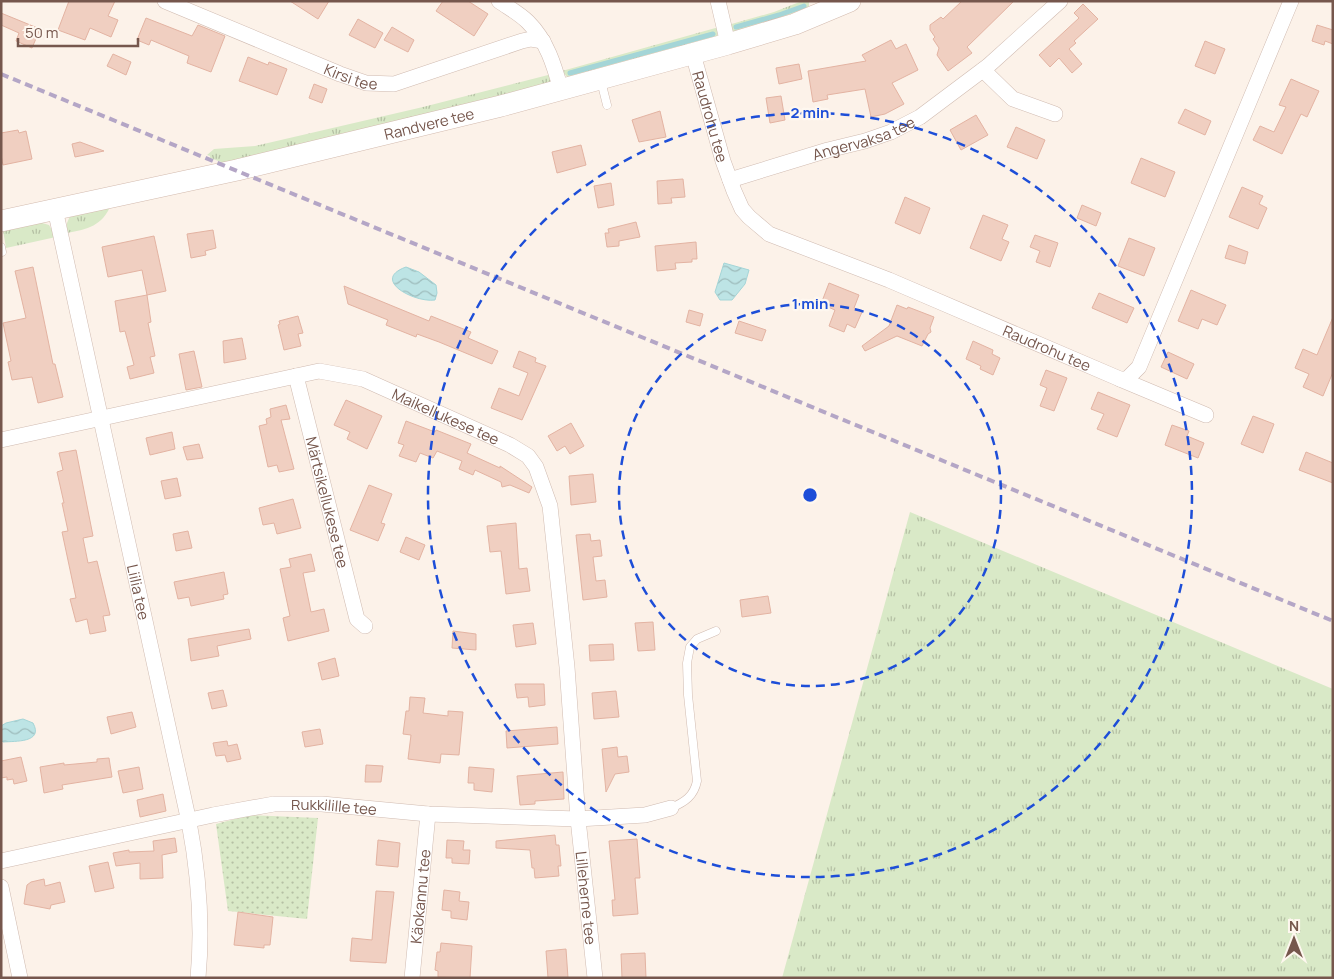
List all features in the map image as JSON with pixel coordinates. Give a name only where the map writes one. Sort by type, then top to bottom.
[{"type":"street","name":"Kirsi tee","points":[[165,1],[366,83],[394,84],[522,41],[531,39],[543,41]]},
{"type":"street","points":[[499,1],[528,22],[543,41],[553,61],[561,90]]},
{"type":"street","points":[[718,1],[728,44]]},
{"type":"street","name":"Randvere tee","points":[[1,221],[286,158],[502,106],[795,24],[850,1]]},
{"type":"street","name":"Angervaksa tee","points":[[730,180],[891,132],[920,117],[983,70],[1060,1]]},
{"type":"street","points":[[1120,379],[1128,379],[1139,367],[1291,1]]},
{"type":"street","name":"Raudrohu tee","points":[[693,54],[723,161],[742,209],[769,234],[889,280],[1206,415]]},
{"type":"street","points":[[983,70],[1013,99],[1055,114]]},
{"type":"street","name":"Liilia tee","points":[[55,209],[100,420],[120,498],[189,822],[197,867],[200,913],[198,978]]},
{"type":"street","name":"Maikellukese tee","points":[[1,440],[319,371],[363,379],[510,445],[528,456],[536,468],[550,506],[567,666],[578,819]]},
{"type":"street","name":"Märtsikellukese tee","points":[[296,376],[357,619],[364,626]]},
{"type":"street","name":"Rukkilille tee","points":[[1,861],[258,806],[295,803],[428,814],[578,819],[645,815],[672,808]]},
{"type":"street","name":"Käokannu tee","points":[[412,978],[428,814]]},
{"type":"street","name":"Lilleherne tee","points":[[578,819],[595,978]]},
{"type":"street","points":[[1,887],[20,978]]},
{"type":"lane","points":[[600,79],[607,104]]},
{"type":"lane","points":[[672,808],[685,801],[695,790],[697,781],[688,695],[687,663],[690,647],[697,639],[716,631]]},
{"type":"green space","points":[[802,1],[809,1],[809,6],[806,9],[736,32],[732,31],[728,25],[774,12]]},
{"type":"green space","points":[[719,27],[717,37],[568,78],[562,71]]},
{"type":"green space","points":[[552,74],[549,83],[227,164],[210,158],[207,155],[214,149],[255,146],[423,107]]},
{"type":"green space","points":[[111,205],[99,222],[81,230],[67,233],[67,223],[70,216]]},
{"type":"green space","points":[[39,222],[49,225],[56,237],[6,248],[3,230]]},
{"type":"green space","points":[[910,512],[1333,689],[1333,978],[782,978]]},
{"type":"green space","points":[[250,815],[318,818],[307,919],[228,911],[216,824]]},
{"type":"water","points":[[724,263],[749,270],[745,284],[732,300],[720,300],[715,292]]},
{"type":"water","points":[[406,267],[419,272],[436,285],[437,293],[435,300],[417,298],[400,290],[394,284],[393,278],[396,272]]},
{"type":"water","points":[[23,719],[33,723],[35,734],[32,738],[3,742],[1,740],[1,726]]},
{"type":"building","points":[[69,1],[115,1],[108,16],[118,20],[111,37],[90,28],[85,40],[58,30]]},
{"type":"building","points":[[290,1],[329,1],[318,19]]},
{"type":"building","points":[[443,1],[468,1],[488,14],[474,36],[436,11]]},
{"type":"building","points":[[962,1],[1014,1],[967,47],[972,53],[948,71],[937,55],[939,48],[933,39],[935,37],[930,30],[930,25],[941,17],[943,19]]},
{"type":"building","points":[[1083,4],[1098,19],[1074,41],[1076,43],[1069,49],[1082,64],[1072,73],[1059,58],[1050,67],[1039,55],[1079,18],[1074,13]]},
{"type":"building","points":[[1,13],[40,29],[32,48],[16,41],[19,33],[1,25]]},
{"type":"building","points":[[146,18],[192,36],[198,25],[225,36],[211,72],[187,63],[189,56],[151,40],[149,45],[137,40]]},
{"type":"building","points":[[358,19],[383,33],[375,48],[349,35]]},
{"type":"building","points":[[1317,25],[1333,30],[1333,44],[1325,41],[1324,45],[1312,41]]},
{"type":"building","points":[[392,27],[414,40],[408,52],[384,40]]},
{"type":"building","points":[[891,40],[896,49],[906,44],[918,70],[892,83],[904,104],[885,114],[871,117],[865,89],[827,95],[828,99],[813,102],[808,71],[866,61],[862,55]]},
{"type":"building","points":[[1205,41],[1225,49],[1215,74],[1195,66]]},
{"type":"building","points":[[113,54],[131,62],[126,75],[107,66]]},
{"type":"building","points":[[248,57],[268,65],[269,62],[287,69],[277,95],[239,81]]},
{"type":"building","points":[[799,64],[802,79],[779,84],[776,68]]},
{"type":"building","points":[[1291,79],[1319,91],[1307,117],[1301,114],[1282,154],[1253,140],[1260,126],[1274,132],[1286,107],[1279,105]]},
{"type":"building","points":[[314,84],[327,89],[322,103],[309,98]]},
{"type":"building","points":[[781,96],[785,120],[770,123],[766,98]]},
{"type":"building","points":[[1185,109],[1211,121],[1205,135],[1178,123]]},
{"type":"building","points":[[660,111],[666,137],[639,142],[632,120]]},
{"type":"building","points":[[976,115],[988,135],[961,150],[950,130]]},
{"type":"building","points":[[1016,127],[1045,140],[1037,159],[1007,147]]},
{"type":"building","points":[[18,130],[19,133],[26,131],[32,159],[3,165],[1,133]]},
{"type":"building","points":[[80,142],[104,151],[75,157],[72,144]]},
{"type":"building","points":[[581,145],[586,165],[557,173],[552,152]]},
{"type":"building","points":[[1141,158],[1175,172],[1165,197],[1131,183]]},
{"type":"building","points":[[683,179],[685,197],[671,198],[672,203],[658,204],[657,181]]},
{"type":"building","points":[[611,183],[614,205],[598,208],[594,186]]},
{"type":"building","points":[[1242,187],[1263,196],[1259,204],[1267,208],[1258,229],[1229,217]]},
{"type":"building","points":[[905,197],[930,208],[920,234],[895,223]]},
{"type":"building","points":[[1082,205],[1101,213],[1096,226],[1077,218]]},
{"type":"building","points":[[983,215],[1008,225],[1002,239],[1009,242],[1001,261],[970,248]]},
{"type":"building","points":[[636,222],[640,237],[619,241],[619,246],[607,247],[605,233],[609,233],[608,229]]},
{"type":"building","points":[[213,230],[216,248],[205,251],[206,255],[191,258],[187,234]]},
{"type":"building","points":[[1035,235],[1058,243],[1050,267],[1036,262],[1040,251],[1030,247]]},
{"type":"building","points":[[154,236],[166,291],[147,295],[142,270],[108,277],[102,247]]},
{"type":"building","points":[[1129,238],[1155,248],[1144,276],[1118,266]]},
{"type":"building","points":[[696,242],[697,259],[692,259],[692,262],[675,263],[676,269],[657,271],[655,246]]},
{"type":"building","points":[[1229,245],[1248,252],[1245,264],[1225,258]]},
{"type":"building","points":[[33,267],[53,364],[55,364],[63,397],[38,403],[32,377],[12,380],[8,362],[11,361],[3,323],[26,318],[15,271]]},
{"type":"building","points":[[829,283],[859,295],[854,308],[862,312],[855,328],[847,324],[844,332],[829,326],[835,310],[821,304]]},
{"type":"building","points":[[344,286],[429,321],[431,316],[471,332],[468,338],[498,351],[492,364],[439,342],[417,334],[416,337],[386,325],[388,320],[348,304]]},
{"type":"building","points":[[1191,290],[1226,305],[1217,325],[1202,319],[1198,329],[1178,321]]},
{"type":"building","points":[[1099,293],[1134,308],[1127,323],[1092,308]]},
{"type":"building","points":[[147,295],[151,322],[148,323],[155,356],[150,357],[154,373],[130,379],[127,367],[134,365],[125,331],[120,332],[115,301]]},
{"type":"building","points":[[897,305],[934,317],[930,328],[931,332],[922,346],[897,336],[865,351],[862,346],[889,326]]},
{"type":"building","points":[[689,310],[703,314],[700,326],[686,322]]},
{"type":"building","points":[[298,316],[303,333],[298,334],[301,346],[284,350],[278,325],[280,324],[279,321]]},
{"type":"building","points":[[1333,317],[1333,372],[1323,396],[1303,387],[1309,374],[1295,368],[1303,349],[1317,355]]},
{"type":"building","points":[[739,321],[766,330],[762,341],[735,333]]},
{"type":"building","points":[[242,338],[246,359],[224,363],[223,341]]},
{"type":"building","points":[[973,341],[993,350],[992,354],[1000,358],[993,375],[980,369],[981,366],[966,359]]},
{"type":"building","points":[[194,351],[202,387],[186,390],[179,354]]},
{"type":"building","points":[[519,351],[536,358],[535,362],[546,366],[522,420],[491,408],[499,388],[519,396],[528,373],[513,367]]},
{"type":"building","points":[[1168,352],[1194,364],[1187,379],[1161,367]]},
{"type":"building","points":[[1046,370],[1067,378],[1054,411],[1040,406],[1047,388],[1040,385]]},
{"type":"building","points":[[1098,392],[1130,405],[1117,437],[1097,429],[1104,414],[1091,409]]},
{"type":"building","points":[[346,400],[382,416],[367,449],[347,439],[350,432],[334,425]]},
{"type":"building","points":[[286,405],[290,419],[281,420],[294,469],[279,472],[277,465],[268,467],[259,426],[267,424],[266,419],[271,417],[270,409]]},
{"type":"building","points":[[1253,416],[1274,424],[1263,453],[1241,444]]},
{"type":"building","points":[[406,421],[435,432],[436,430],[471,444],[467,453],[500,468],[500,466],[532,487],[529,493],[510,485],[502,487],[501,482],[475,470],[473,475],[459,469],[462,461],[437,451],[433,458],[420,453],[416,462],[399,456],[404,445],[398,443]]},
{"type":"building","points":[[571,423],[584,446],[570,454],[565,446],[557,451],[548,436]]},
{"type":"building","points":[[1172,425],[1189,431],[1187,436],[1204,443],[1198,458],[1165,445]]},
{"type":"building","points":[[172,432],[175,449],[150,455],[146,438]]},
{"type":"building","points":[[199,444],[203,458],[187,460],[183,447]]},
{"type":"building","points":[[76,450],[93,536],[83,538],[88,563],[97,561],[110,615],[103,616],[106,631],[90,634],[87,619],[76,622],[70,599],[76,598],[62,532],[68,531],[57,472],[63,470],[59,453]]},
{"type":"building","points":[[1306,452],[1333,463],[1333,483],[1299,470]]},
{"type":"building","points":[[593,474],[596,502],[571,505],[569,476]]},
{"type":"building","points":[[177,478],[181,496],[165,499],[161,481]]},
{"type":"building","points":[[369,485],[392,494],[381,523],[385,524],[378,541],[350,530]]},
{"type":"building","points":[[293,499],[301,528],[277,534],[274,523],[263,525],[259,508]]},
{"type":"building","points":[[516,523],[519,569],[527,568],[530,591],[506,594],[501,551],[490,552],[487,526]]},
{"type":"building","points":[[188,531],[192,548],[176,551],[173,534]]},
{"type":"building","points":[[590,534],[591,541],[600,540],[602,556],[593,557],[596,581],[605,580],[607,597],[583,600],[576,535]]},
{"type":"building","points":[[406,537],[425,545],[419,560],[400,552]]},
{"type":"building","points":[[311,554],[315,571],[303,573],[311,612],[324,609],[329,631],[288,641],[283,618],[290,616],[280,569],[291,567],[289,559]]},
{"type":"building","points":[[224,572],[228,594],[223,595],[224,599],[191,606],[189,597],[178,599],[174,582]]},
{"type":"building","points":[[768,596],[771,613],[742,617],[740,600]]},
{"type":"building","points":[[653,622],[655,650],[638,651],[635,623]]},
{"type":"building","points":[[533,623],[536,644],[516,647],[513,625]]},
{"type":"building","points":[[249,629],[251,639],[217,646],[219,656],[191,661],[188,639]]},
{"type":"building","points":[[453,631],[476,634],[476,650],[452,648]]},
{"type":"building","points":[[613,644],[614,660],[590,661],[589,645]]},
{"type":"building","points":[[335,658],[339,676],[322,680],[318,663]]},
{"type":"building","points":[[515,684],[544,684],[545,705],[529,707],[528,697],[517,698]]},
{"type":"building","points":[[223,690],[227,706],[212,709],[208,693]]},
{"type":"building","points":[[616,691],[619,717],[594,719],[592,693]]},
{"type":"building","points":[[410,697],[425,698],[423,713],[448,716],[448,711],[463,712],[459,755],[441,754],[440,763],[408,759],[411,735],[403,734],[406,711],[409,711]]},
{"type":"building","points":[[132,712],[136,727],[111,734],[107,717]]},
{"type":"building","points":[[557,727],[558,744],[507,748],[506,731]]},
{"type":"building","points":[[320,729],[323,744],[305,747],[302,732]]},
{"type":"building","points":[[227,741],[228,746],[237,744],[241,759],[227,762],[225,755],[216,756],[213,743]]},
{"type":"building","points":[[617,747],[618,757],[627,756],[629,772],[615,774],[606,792],[602,749]]},
{"type":"building","points":[[21,757],[27,781],[14,784],[13,779],[1,778],[1,761]]},
{"type":"building","points":[[109,758],[112,777],[62,785],[63,789],[44,793],[40,767],[64,763],[64,765],[97,762],[97,759]]},
{"type":"building","points":[[366,765],[383,766],[381,782],[365,782]]},
{"type":"building","points":[[139,767],[143,789],[123,793],[118,771]]},
{"type":"building","points":[[469,767],[494,769],[492,792],[474,790],[474,783],[468,783]]},
{"type":"building","points":[[563,772],[564,799],[535,801],[535,804],[520,805],[517,776]]},
{"type":"building","points":[[163,794],[166,811],[140,817],[137,800]]},
{"type":"building","points":[[555,835],[556,845],[559,845],[561,866],[558,866],[559,876],[535,878],[530,850],[496,848],[496,841]]},
{"type":"building","points":[[175,838],[177,852],[162,855],[163,878],[140,879],[140,863],[116,866],[113,853],[129,850],[129,852],[154,851],[153,841]]},
{"type":"building","points":[[637,839],[640,878],[635,878],[638,914],[613,916],[612,900],[615,900],[609,841]]},
{"type":"building","points":[[378,840],[400,843],[398,867],[376,865]]},
{"type":"building","points":[[447,840],[464,841],[463,850],[470,850],[469,864],[452,863],[452,858],[446,858]]},
{"type":"building","points":[[108,862],[114,888],[95,892],[89,866]]},
{"type":"building","points":[[44,879],[45,886],[60,882],[65,902],[51,905],[50,909],[24,904],[27,885]]},
{"type":"building","points":[[444,890],[460,892],[459,901],[469,902],[467,920],[451,918],[451,911],[442,910]]},
{"type":"building","points":[[376,891],[394,892],[386,963],[350,961],[352,938],[372,940]]},
{"type":"building","points":[[238,912],[273,917],[270,945],[264,945],[264,948],[234,945]]},
{"type":"building","points":[[441,943],[472,946],[470,978],[438,977],[438,971],[435,970],[437,952],[440,952]]},
{"type":"building","points":[[566,949],[568,978],[548,978],[546,951]]},
{"type":"building","points":[[645,953],[646,978],[622,978],[621,954]]},
{"type":"waterway","points":[[736,27],[804,6]]},
{"type":"waterway","points":[[570,73],[713,34]]},
{"type":"railway","points":[[1,74],[1333,621]]}]
